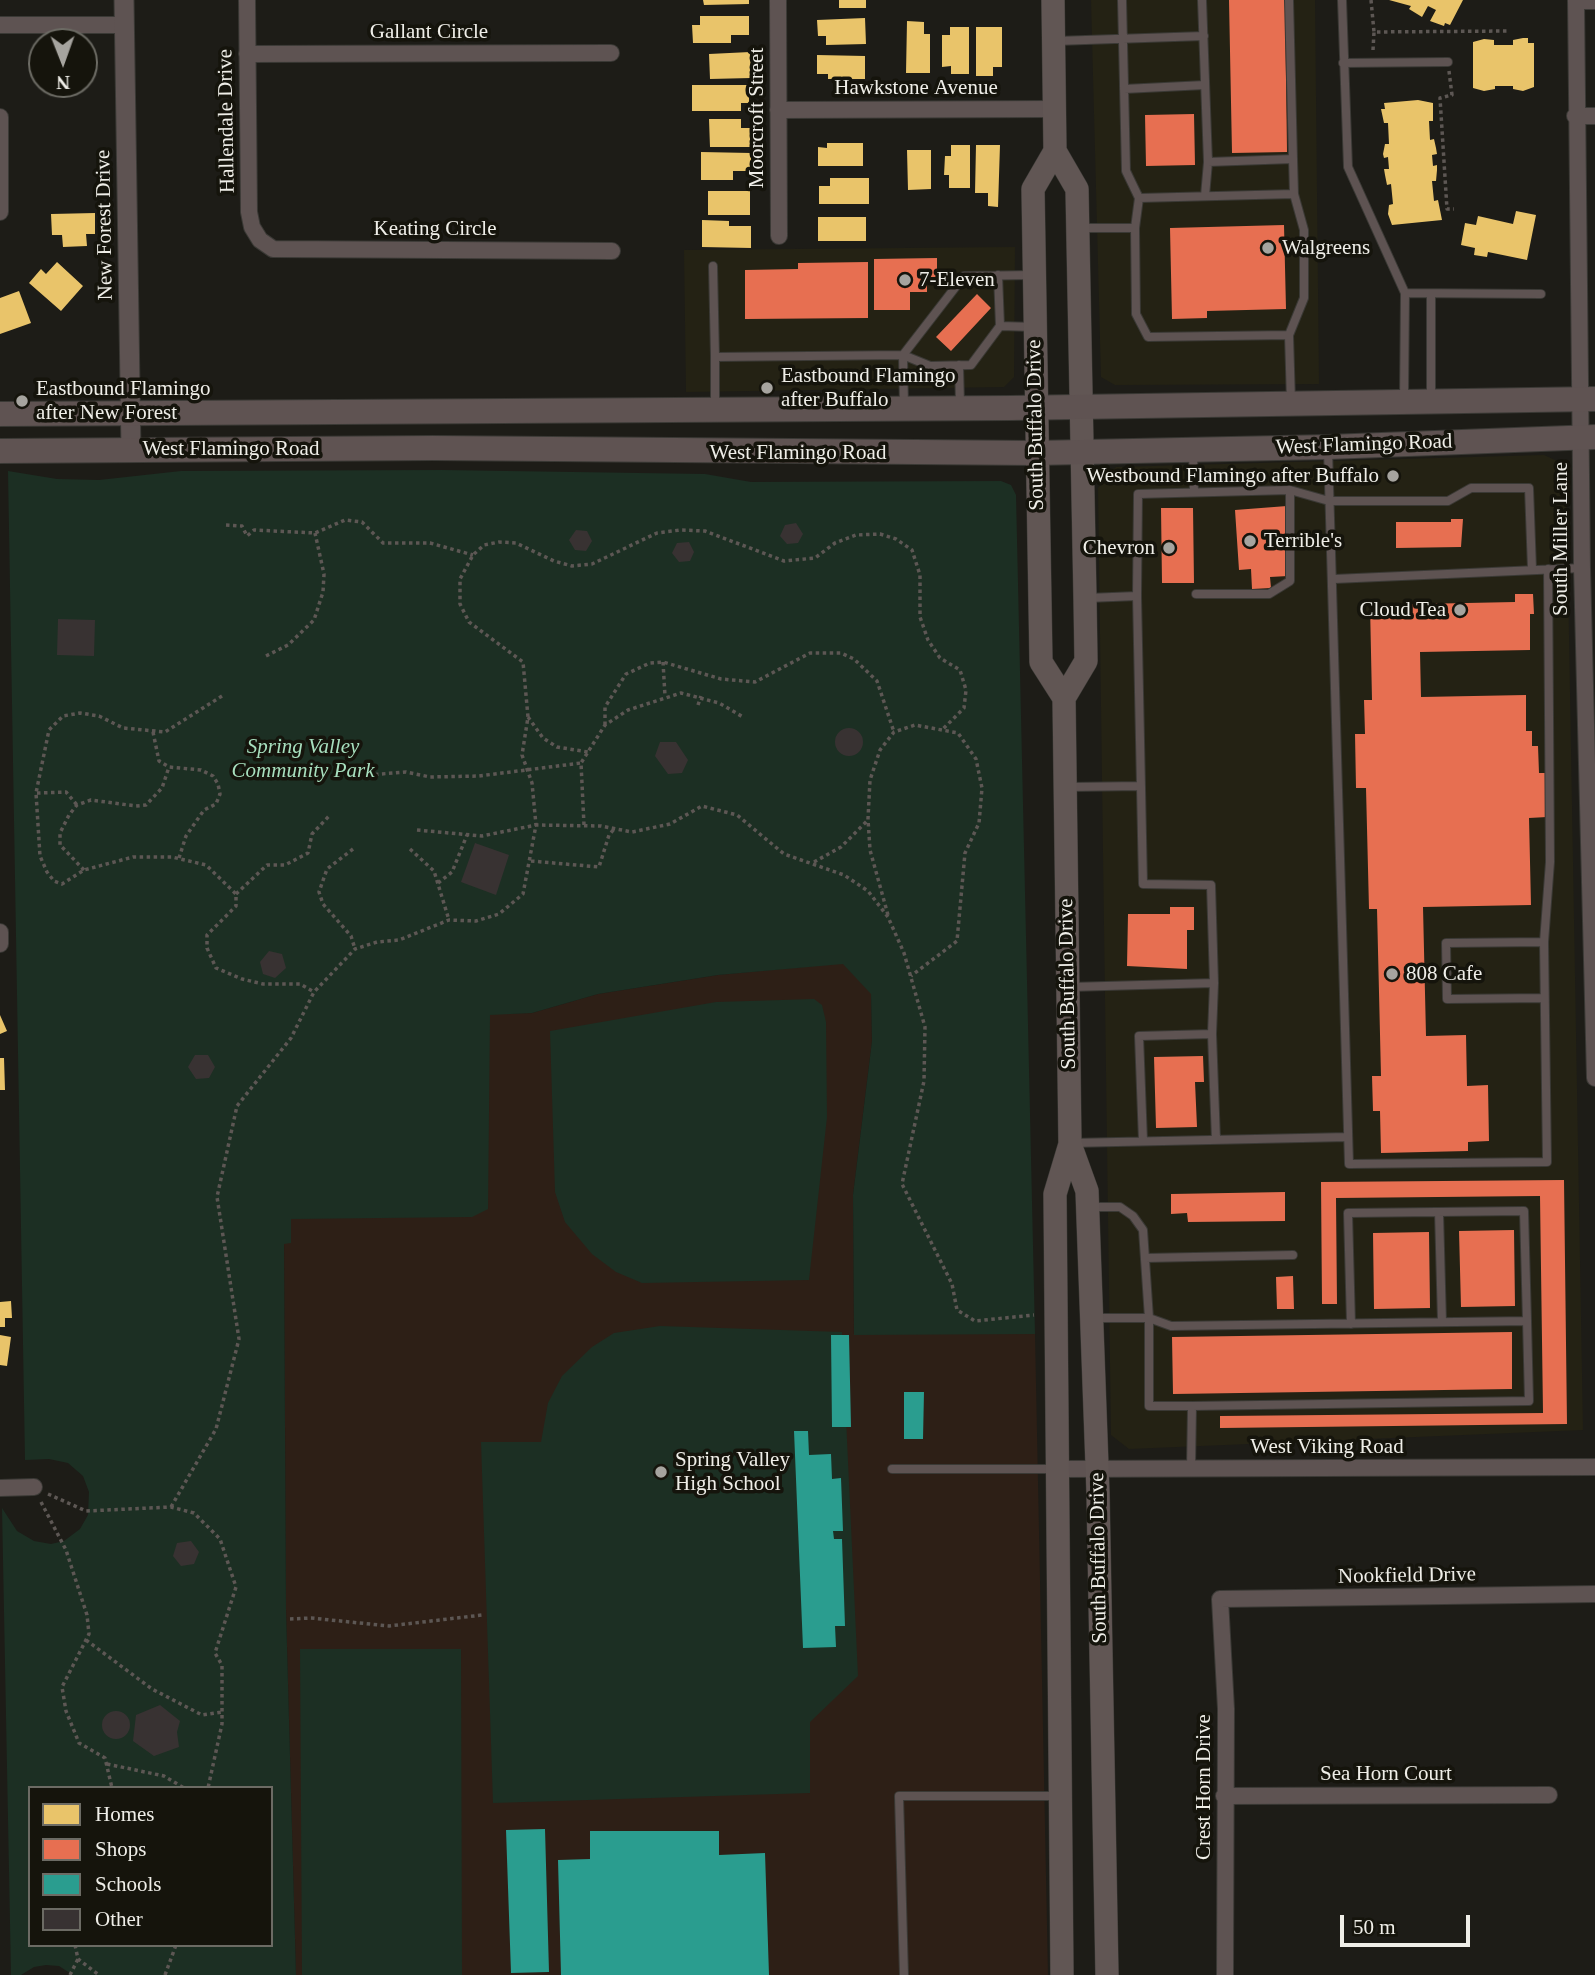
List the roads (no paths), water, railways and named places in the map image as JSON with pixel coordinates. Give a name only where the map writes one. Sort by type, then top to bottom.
[{"type":"main road","points":[[1053,0],[1055,151]]},
{"type":"main road","name":"South Buffalo Drive","points":[[1062,1975],[1058,1796],[1059,1469],[1055,1194],[1070,1143],[1064,698],[1041,662],[1033,275],[1033,189],[1055,151],[1077,189],[1080,452],[1085,598],[1086,662],[1064,698]]},
{"type":"main road","name":"West Flamingo Road","points":[[0,414],[1035,408],[1588,399]]},
{"type":"main road","name":"West Flamingo Road","points":[[0,451],[1035,453],[1328,447],[1588,437]]},
{"type":"main road","name":"South Buffalo Drive","points":[[1070,1143],[1087,1191],[1088,1207],[1097,1469],[1107,1975]]},
{"type":"street","name":"New Forest Drive","points":[[124,0],[131,450]]},
{"type":"street","name":"Hallendale Drive","points":[[247,0],[249,212],[252,227],[260,240]]},
{"type":"street","name":"Moorcroft Street","points":[[778,0],[779,236]]},
{"type":"street","points":[[1576,1],[1595,1]]},
{"type":"street","name":"South Miller Lane","points":[[1576,1],[1578,234],[1588,399],[1581,568],[1595,1079]]},
{"type":"street","points":[[0,25],[125,25]]},
{"type":"street","name":"Gallant Circle","points":[[247,54],[611,53]]},
{"type":"street","name":"Hawkstone Avenue","points":[[778,110],[1055,109]]},
{"type":"street","points":[[1575,116],[1595,116]]},
{"type":"street","points":[[0,117],[0,212]]},
{"type":"street","points":[[1578,234],[1595,234]]},
{"type":"street","name":"Keating Circle","points":[[260,240],[274,249],[612,251]]},
{"type":"street","points":[[0,932],[0,944]]},
{"type":"street","name":"West Viking Road","points":[[1059,1469],[1595,1467]]},
{"type":"street","points":[[0,1488],[34,1487]]},
{"type":"street","name":"Nookfield Drive","points":[[1220,1599],[1595,1594]]},
{"type":"street","name":"Crest Horn Drive","points":[[1220,1599],[1226,1709],[1225,1975]]},
{"type":"street","name":"Sea Horn Court","points":[[1224,1796],[1549,1795]]},
{"type":"lane","points":[[1122,0],[1126,171],[1139,198],[1135,228],[1136,314],[1148,337],[1289,335]]},
{"type":"lane","points":[[1202,0],[1208,162],[1205,196]]},
{"type":"lane","points":[[1289,0],[1294,194],[1304,230],[1304,298],[1289,335],[1291,404]]},
{"type":"lane","points":[[1342,0],[1348,167],[1405,293],[1404,402]]},
{"type":"lane","points":[[1054,41],[1204,36]]},
{"type":"lane","points":[[1343,63],[1448,62]]},
{"type":"lane","points":[[1124,89],[1205,85]]},
{"type":"lane","points":[[1208,162],[1293,159]]},
{"type":"lane","points":[[1139,198],[1294,194]]},
{"type":"lane","points":[[1078,228],[1135,228]]},
{"type":"lane","points":[[713,266],[715,409]]},
{"type":"lane","points":[[715,356],[903,355],[930,366],[971,365],[1000,326],[998,275]]},
{"type":"lane","points":[[904,409],[903,355],[964,276],[1033,275]]},
{"type":"lane","points":[[1405,293],[1541,293]]},
{"type":"lane","points":[[1430,295],[1431,402]]},
{"type":"lane","points":[[1000,326],[1034,327]]},
{"type":"lane","points":[[959,365],[960,408]]},
{"type":"lane","points":[[1328,447],[1334,579],[1349,1164],[1547,1162],[1544,942],[1550,862],[1548,569]]},
{"type":"lane","points":[[1194,450],[1194,492]]},
{"type":"lane","points":[[1216,1140],[1211,885],[1143,884],[1137,596],[1138,494],[1290,490],[1329,501],[1448,501],[1471,488],[1529,488],[1532,569]]},
{"type":"lane","points":[[1196,594],[1269,594],[1290,581],[1290,490]]},
{"type":"lane","points":[[1334,579],[1581,568]]},
{"type":"lane","points":[[1085,598],[1137,596]]},
{"type":"lane","points":[[1065,787],[1141,786]]},
{"type":"lane","points":[[1544,942],[1446,943],[1447,999],[1544,998]]},
{"type":"lane","points":[[1068,987],[1214,983]]},
{"type":"lane","points":[[1143,1141],[1139,1036],[1212,1034]]},
{"type":"lane","points":[[1070,1143],[1348,1137]]},
{"type":"lane","points":[[1088,1207],[1120,1207],[1133,1216],[1143,1230],[1149,1318],[1149,1406],[1529,1401],[1524,1212],[1348,1213],[1351,1324]]},
{"type":"lane","points":[[1439,1212],[1442,1322]]},
{"type":"lane","points":[[1145,1258],[1293,1255]]},
{"type":"lane","points":[[1092,1318],[1149,1318],[1171,1326],[1527,1321]]},
{"type":"lane","points":[[1191,1469],[1192,1406]]},
{"type":"lane","points":[[892,1469],[1059,1469]]},
{"type":"lane","points":[[904,1975],[899,1796],[1058,1796]]},
{"type":"place","name":"Walgreens","points":[[1268,248]]},
{"type":"place","name":"7-Eleven","points":[[905,280]]},
{"type":"place","name":"Eastbound Flamingo after Buffalo","points":[[767,388]]},
{"type":"place","name":"Eastbound Flamingo after New Forest","points":[[22,401]]},
{"type":"place","name":"Westbound Flamingo after Buffalo","points":[[1393,476]]},
{"type":"place","name":"Terrible's","points":[[1250,541]]},
{"type":"place","name":"Chevron","points":[[1169,548]]},
{"type":"place","name":"Cloud Tea","points":[[1460,610]]},
{"type":"place","name":"808 Cafe","points":[[1392,974]]},
{"type":"place","name":"Spring Valley High School","points":[[661,1472]]},
{"type":"park label","name":"Spring Valley Community Park","points":[[303,759]]}]
